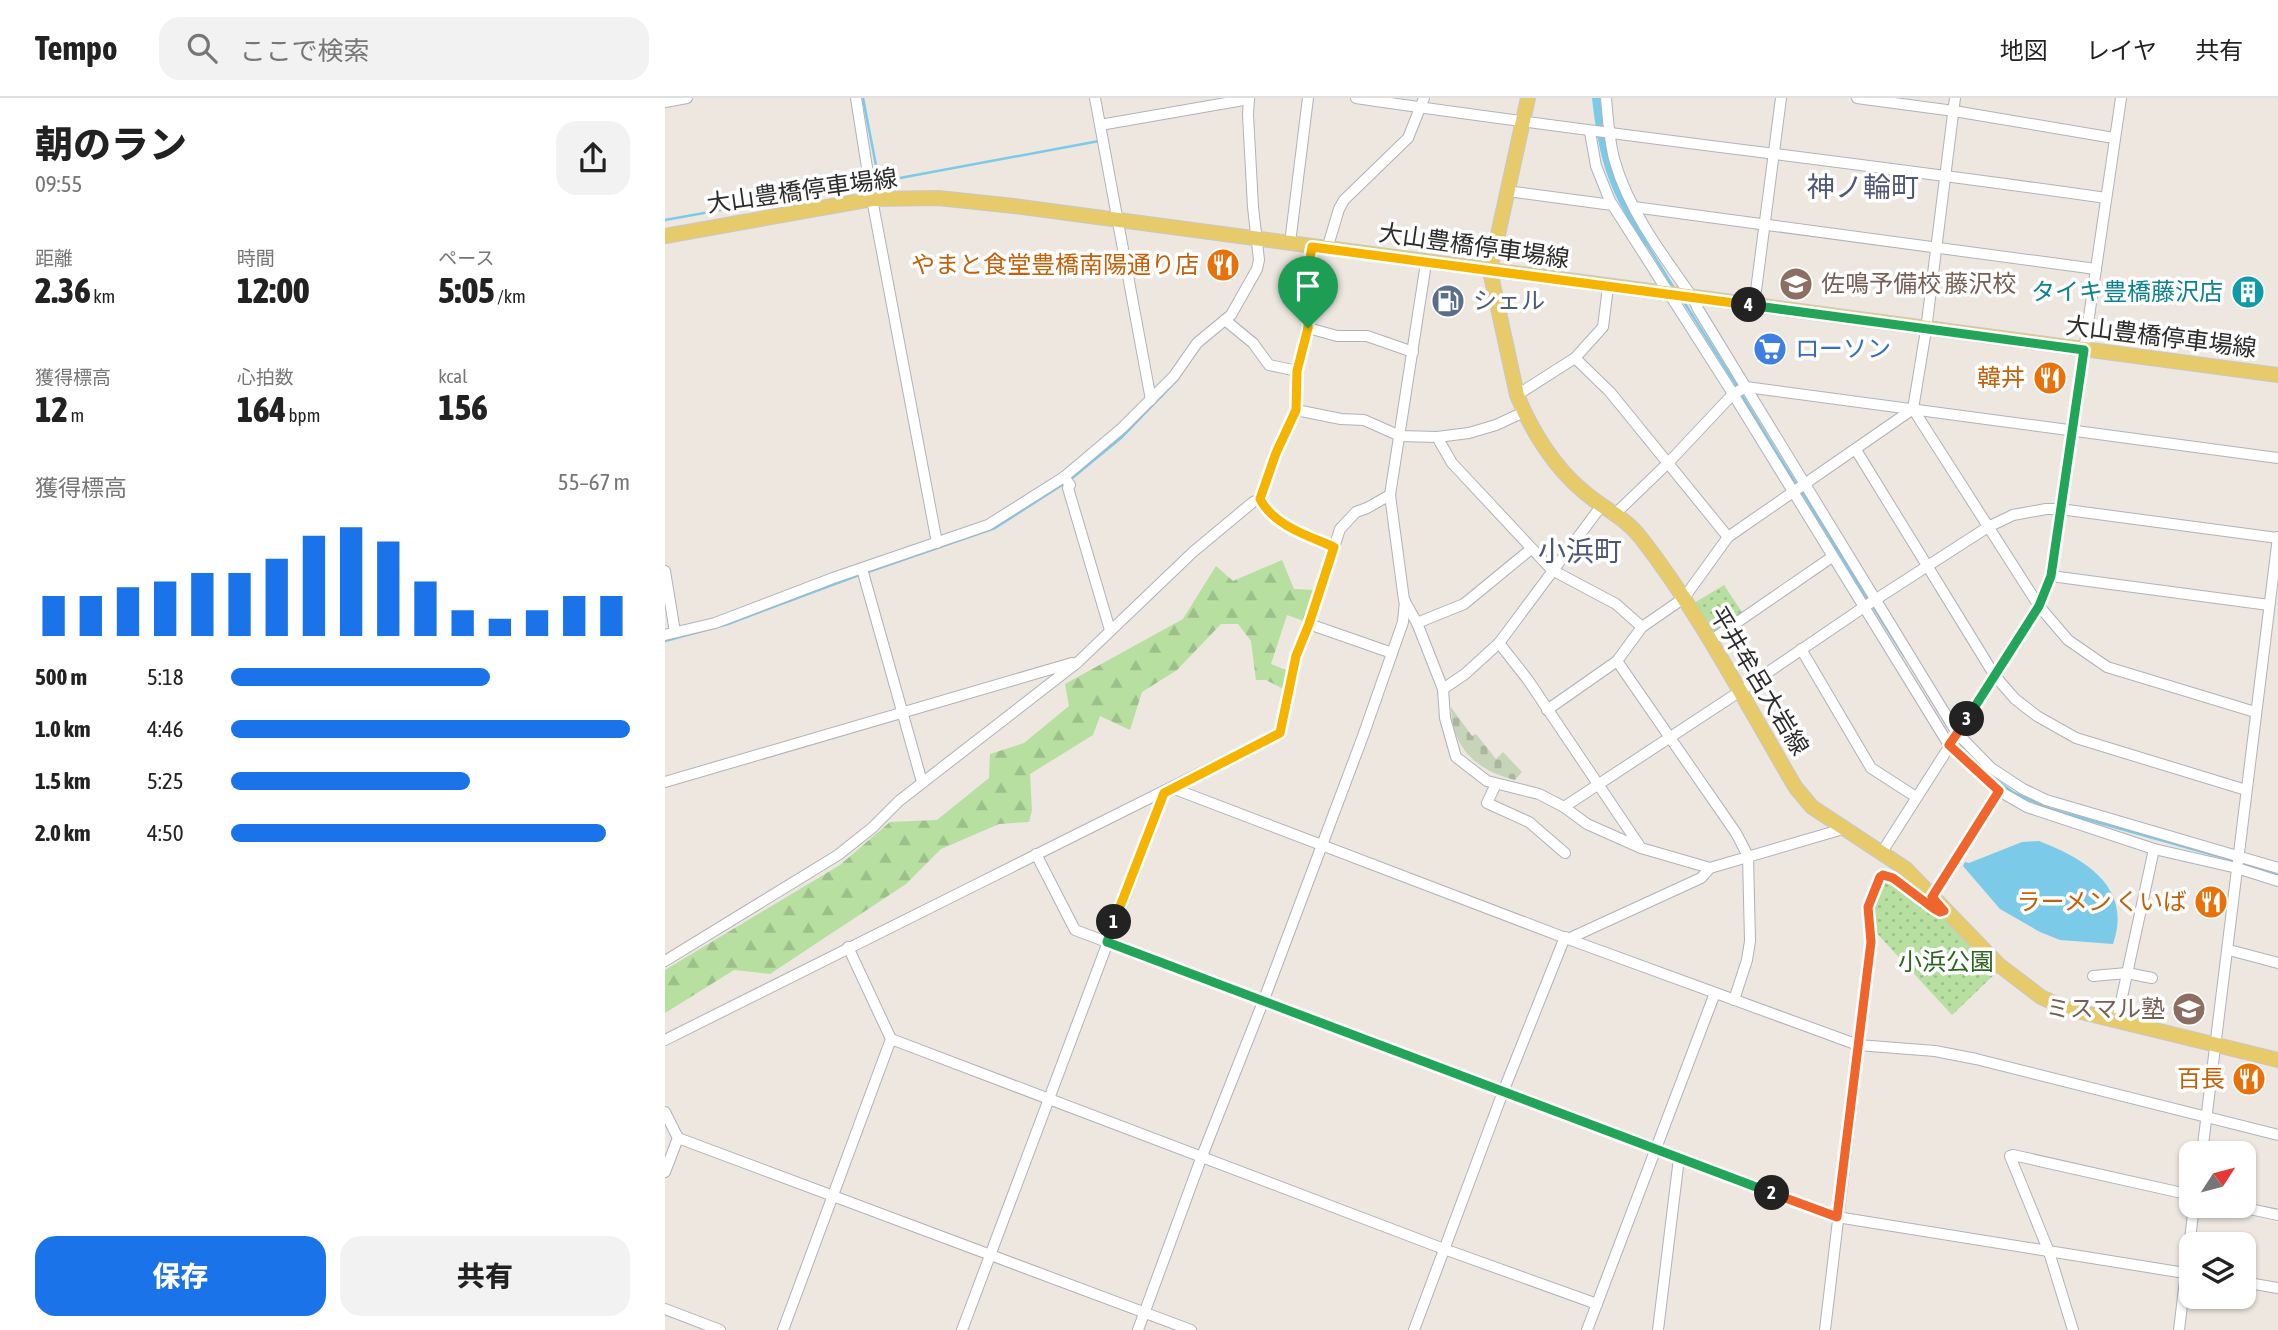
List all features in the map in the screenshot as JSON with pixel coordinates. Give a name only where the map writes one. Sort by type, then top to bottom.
[{"type":"main road","name":"平井牟呂大岩線","points":[[1528,98],[1490,271],[1517,395],[1538,436],[1569,478],[1616,513],[1639,535],[1684,598],[1796,788],[1812,807],[1906,869],[1999,965],[2041,997],[2065,1008],[2278,1060]]},
{"type":"main road","name":"大山豊橋停車場線","points":[[665,236],[871,188],[2278,375]]},
{"type":"street","points":[[665,102],[687,98]]},
{"type":"street","points":[[856,98],[937,543]]},
{"type":"street","points":[[1095,98],[1151,400]]},
{"type":"street","points":[[1290,243],[1308,98]]},
{"type":"street","points":[[1356,98],[1422,103],[1590,132],[1945,175],[2106,198]]},
{"type":"street","points":[[1606,98],[1615,163],[1634,207],[1957,733],[1991,768],[2046,800],[2278,868]]},
{"type":"street","points":[[1754,306],[1780,98]]},
{"type":"street","points":[[1857,98],[2114,138]]},
{"type":"street","points":[[1955,98],[1926,330],[1913,409],[2039,606],[2068,640],[2107,667],[2255,712]]},
{"type":"street","points":[[1882,852],[2039,606],[2051,576],[2120,98]]},
{"type":"street","points":[[665,571],[670,634],[715,623],[863,573],[999,519],[1067,481],[1151,400],[1174,376],[1197,343],[1236,309],[1257,269],[1259,260],[1249,99],[1100,125]]},
{"type":"street","points":[[1327,249],[1344,200],[1408,138],[1422,103]]},
{"type":"street","points":[[1590,132],[1597,166],[1612,205],[1733,394],[1949,745],[1999,791],[2041,813],[2154,849],[2237,868],[2278,881]]},
{"type":"street","points":[[1507,191],[1612,205]]},
{"type":"street","points":[[1634,207],[2096,269]]},
{"type":"street","points":[[665,961],[838,855],[922,782],[1078,662],[1214,533],[1260,499],[1276,453],[1296,410],[1297,371],[1308,328],[1307,275],[1312,247]]},
{"type":"street","points":[[1138,1330],[1322,845],[1403,622],[1405,600],[1390,495],[1426,263]]},
{"type":"street","points":[[1517,395],[1575,358],[1603,327],[1608,287]]},
{"type":"street","points":[[1225,320],[1253,343],[1269,365],[1297,371]]},
{"type":"street","points":[[1308,328],[1332,336],[1360,335],[1374,338],[1413,352]]},
{"type":"street","points":[[1575,358],[1611,391],[1728,537]]},
{"type":"street","points":[[1616,513],[1733,394],[1746,387],[2278,458]]},
{"type":"street","points":[[1546,710],[1617,661],[1643,627],[1684,598],[1728,537],[1913,409]]},
{"type":"street","points":[[1296,410],[1342,419],[1364,420],[1400,436],[1437,437],[1469,433],[1496,425],[1524,412]]},
{"type":"street","points":[[1437,437],[1452,463],[1552,570],[1616,604],[1643,627]]},
{"type":"street","points":[[1856,450],[1995,676],[2015,699],[2037,716],[2076,738],[2246,790]]},
{"type":"street","points":[[1067,481],[1110,630]]},
{"type":"street","points":[[665,1040],[1280,733],[1296,656],[1340,529],[1350,517],[1390,495]]},
{"type":"street","points":[[1260,499],[1266,508],[1287,526],[1334,547]]},
{"type":"street","points":[[1443,689],[1465,674],[1499,643],[1602,505]]},
{"type":"street","points":[[1564,807],[1864,607],[1988,527],[2013,514],[2060,509],[2278,538],[2204,1141]]},
{"type":"street","points":[[1417,623],[1464,604],[1531,549]]},
{"type":"street","points":[[1710,641],[1832,556]]},
{"type":"street","points":[[863,573],[922,782]]},
{"type":"street","points":[[2051,576],[2269,605]]},
{"type":"street","points":[[1405,600],[1443,689],[1445,718],[1456,757],[1487,781],[1539,794],[1564,807],[1587,824],[1641,849],[1710,868]]},
{"type":"street","points":[[1309,624],[1392,653]]},
{"type":"street","points":[[1499,643],[1528,680],[1641,849]]},
{"type":"street","points":[[1801,649],[1871,768],[1916,797]]},
{"type":"street","points":[[1617,661],[1736,833],[1748,856],[1750,942],[1734,1000]]},
{"type":"street","points":[[665,782],[1078,662]]},
{"type":"street","points":[[1496,784],[1487,803],[1529,822],[1565,853]]},
{"type":"street","points":[[1168,790],[1858,1045],[1935,1051],[1976,1059],[2278,1135]]},
{"type":"street","points":[[962,1330],[1107,942],[1168,790]]},
{"type":"street","points":[[1932,897],[1999,791]]},
{"type":"street","points":[[1414,1330],[1503,1093],[1566,938],[1701,878],[1710,868],[1843,829]]},
{"type":"street","points":[[2117,1020],[2154,849]]},
{"type":"street","points":[[1036,854],[1075,930],[1837,1217],[2179,1272]]},
{"type":"street","points":[[1825,1330],[1871,942],[1868,907],[1883,875],[1893,878],[1933,908],[1944,911]]},
{"type":"street","points":[[848,947],[891,1039],[1444,1249],[1597,1304]]},
{"type":"street","points":[[2228,950],[2278,963]]},
{"type":"street","points":[[2093,976],[2127,973],[2152,978]]},
{"type":"street","points":[[1587,1330],[1715,993]]},
{"type":"street","points":[[783,1330],[891,1039]]},
{"type":"street","points":[[665,1112],[678,1138],[1191,1330]]},
{"type":"street","points":[[665,1171],[678,1138]]},
{"type":"street","points":[[2073,1330],[2049,1252],[2010,1156],[2179,1192]]},
{"type":"street","points":[[1658,1330],[1679,1158]]},
{"type":"street","points":[[2256,1210],[2278,1215]]},
{"type":"street","points":[[2256,1284],[2278,1288]]},
{"type":"street","points":[[665,1309],[720,1330]]},
{"type":"street","points":[[2179,1330],[2182,1309]]},
{"type":"green space","points":[[1282,560],[1294,589],[1316,590],[1304,621],[1287,615],[1271,664],[1288,671],[1285,690],[1266,680],[1256,680],[1251,641],[1238,624],[1221,624],[1177,670],[1142,692],[1130,730],[1100,716],[1093,735],[1030,774],[1032,810],[1029,822],[999,824],[941,849],[906,884],[770,974],[734,970],[665,1013],[665,970],[840,865],[890,822],[937,820],[989,778],[990,754],[1024,743],[1069,706],[1065,684],[1183,619],[1216,566],[1233,581]]},
{"type":"green space","points":[[1724,585],[1742,612],[1715,632],[1694,603]]},
{"type":"green space","points":[[1451,707],[1472,736],[1476,734],[1496,759],[1503,752],[1522,772],[1515,780],[1489,771],[1469,756],[1456,734]]},
{"type":"green space","name":"小浜公園","points":[[1884,878],[1940,914],[1999,970],[1952,1015],[1872,928],[1871,907]]},
{"type":"water","points":[[1592,98],[1600,98],[1611,165],[1622,192],[1651,242],[1645,246],[1614,192],[1608,176],[1598,141]]},
{"type":"water","points":[[2039,841],[2088,866],[2111,891],[2116,906],[2117,924],[2113,944],[2060,940],[2040,932],[2000,909],[1963,866],[1965,862],[1969,863],[2022,842]]},
{"type":"waterway","points":[[863,98],[879,181]]},
{"type":"waterway","points":[[873,183],[1099,141]]},
{"type":"waterway","points":[[665,220],[866,184]]},
{"type":"waterway","points":[[1646,243],[1674,288]]},
{"type":"waterway","points":[[1684,302],[1738,388]]},
{"type":"waterway","points":[[1071,479],[1122,437],[1178,379]]},
{"type":"waterway","points":[[1741,394],[1796,484]]},
{"type":"waterway","points":[[865,573],[995,528],[1065,483]]},
{"type":"waterway","points":[[1800,489],[1868,600]]},
{"type":"waterway","points":[[665,641],[728,624],[859,575]]},
{"type":"waterway","points":[[1872,605],[1904,656]]},
{"type":"waterway","points":[[1958,741],[1976,763]]},
{"type":"waterway","points":[[1989,775],[2014,793],[2050,809],[2235,861]]},
{"type":"waterway","points":[[2241,863],[2278,875]]},
{"type":"place","name":"やまと食堂豊橋南陽通り店","points":[[1223,265]]},
{"type":"place","name":"佐鳴予備校 藤沢校","points":[[1796,284]]},
{"type":"place","name":"タイキ豊橋藤沢店","points":[[2248,292]]},
{"type":"place","name":"シェル","points":[[1448,301]]},
{"type":"place","name":"ローソン","points":[[1770,349]]},
{"type":"place","name":"韓丼","points":[[2050,378]]},
{"type":"place","name":"ラーメン くいば","points":[[2211,902]]},
{"type":"place","name":"ミスマル塾","points":[[2189,1009]]},
{"type":"place","name":"百長","points":[[2249,1079]]},
{"type":"district","name":"神ノ輪町","points":[[1863,187]]},
{"type":"district","name":"小浜町","points":[[1580,551]]},
{"type":"route","points":[[1312,247],[2084,350],[2051,576],[2039,606],[1949,745],[1999,791],[1932,897],[1944,911],[1933,908],[1893,878],[1883,875],[1868,907],[1871,942],[1837,1217],[1107,942],[1164,793],[1280,733],[1296,656],[1334,547],[1287,526],[1266,508],[1260,499],[1276,453],[1296,410],[1297,371],[1308,328],[1307,275],[1312,247]]}]
